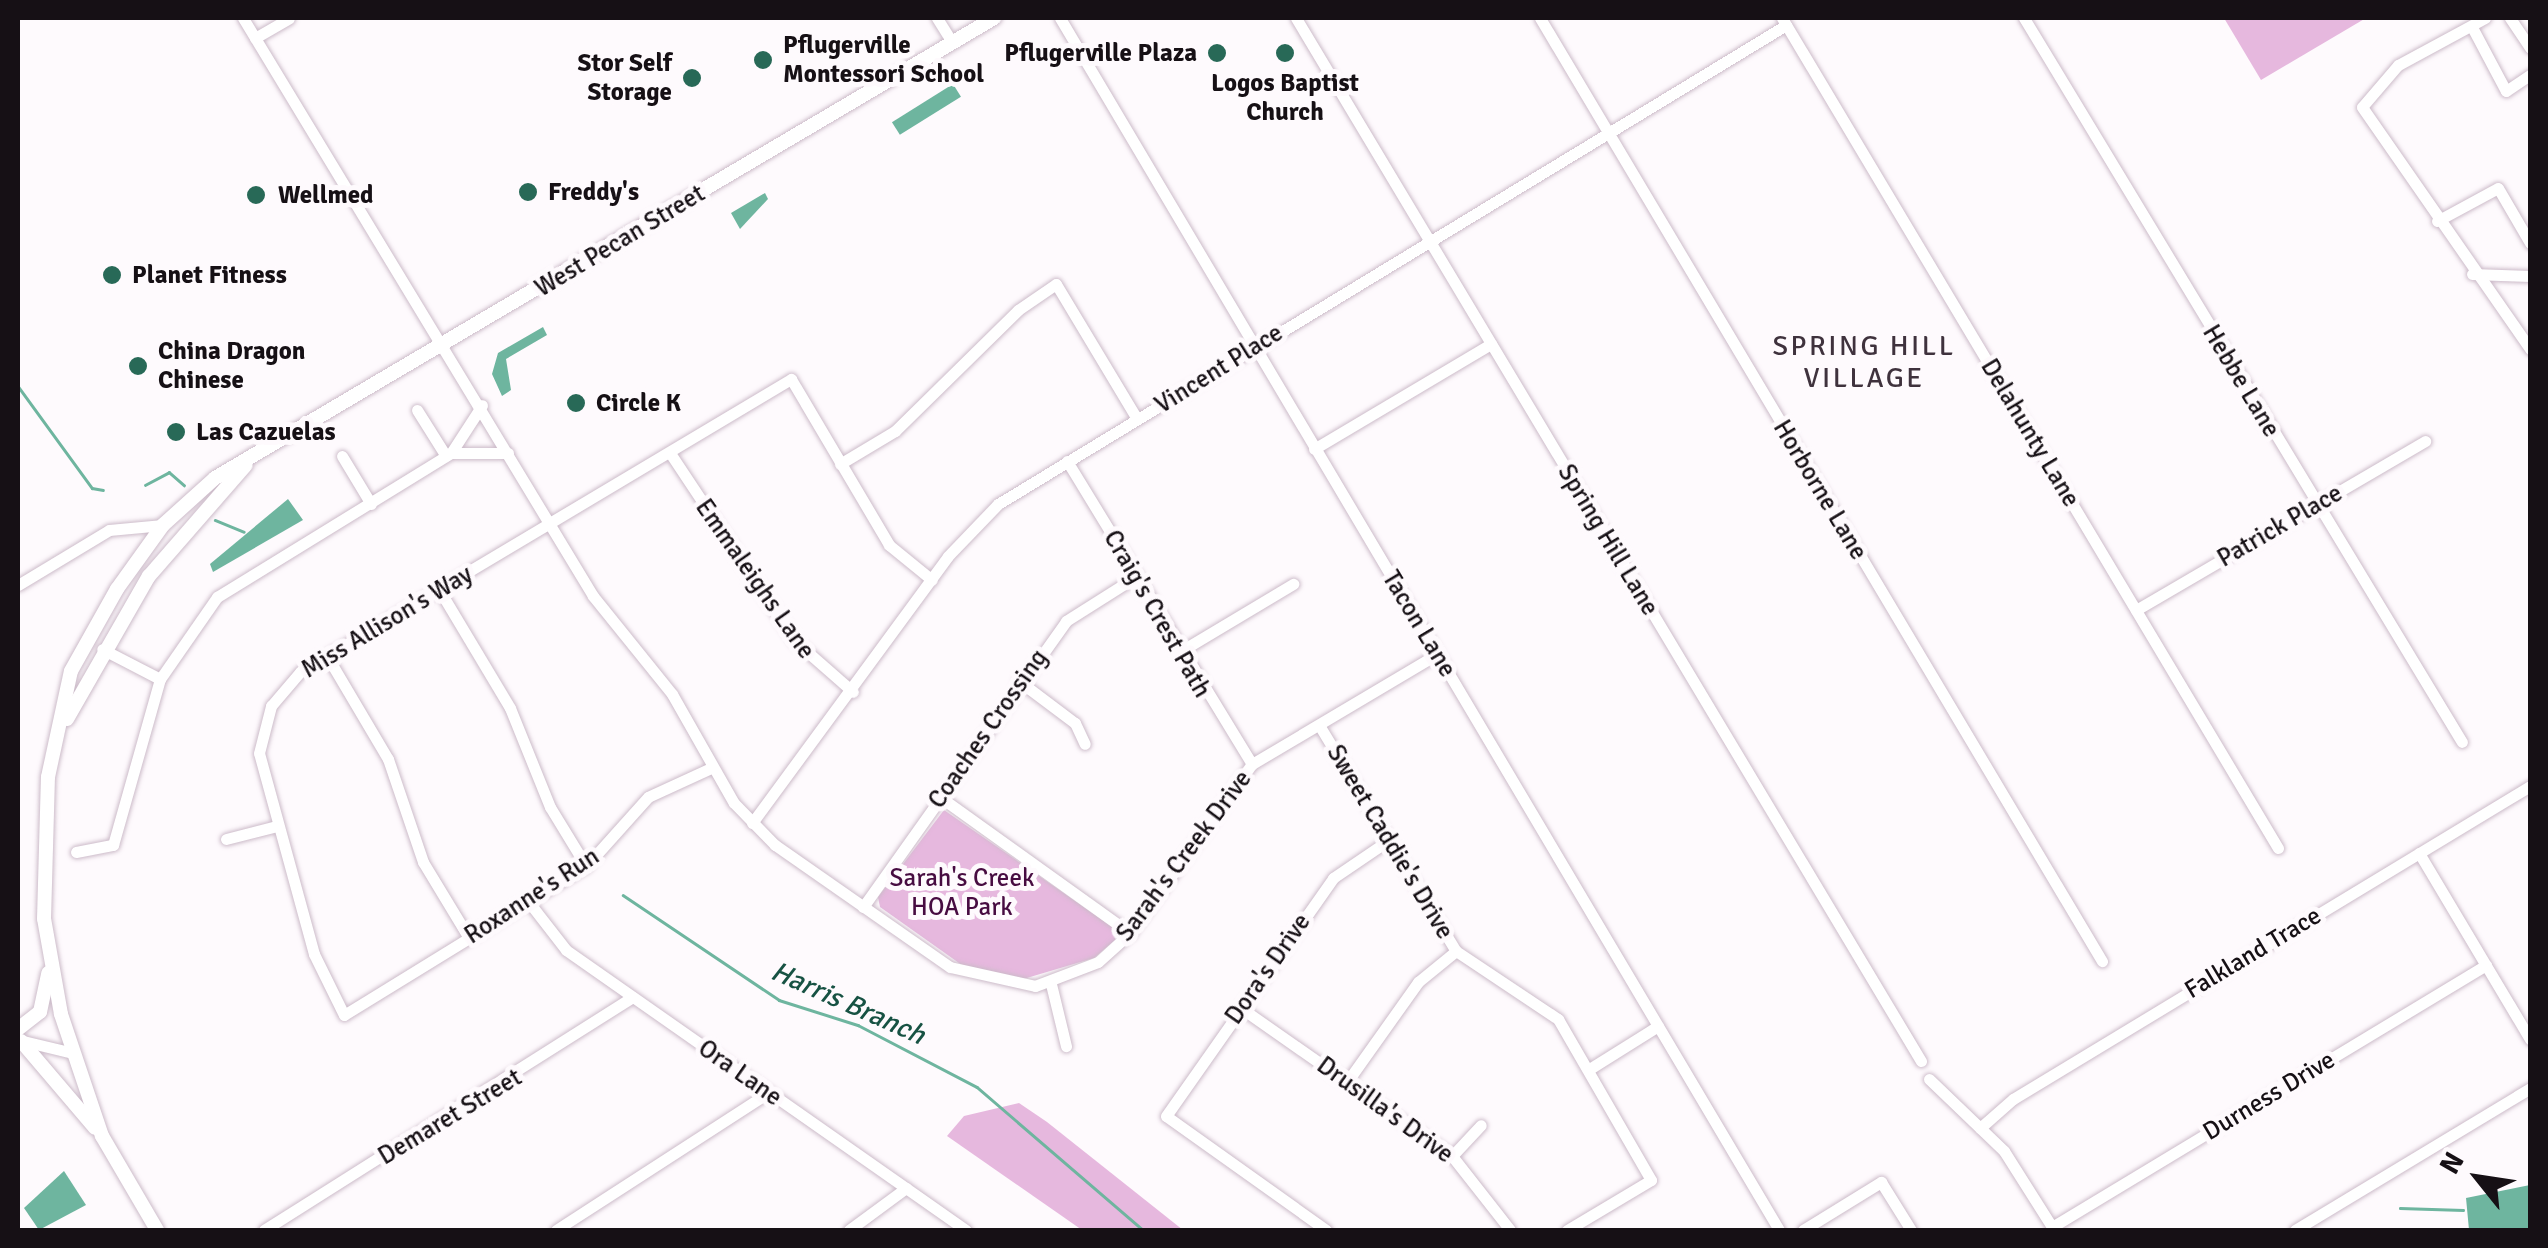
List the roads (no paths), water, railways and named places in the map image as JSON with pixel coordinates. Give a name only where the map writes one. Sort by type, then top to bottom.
[{"type":"main road","name":"West Pecan Street","points":[[102,1136],[49,967],[44,821],[72,671],[164,525],[215,478],[246,465],[994,18]]},
{"type":"main road","name":"West Pecan Street","points":[[60,732],[102,649],[149,576],[246,465]]},
{"type":"main road","points":[[49,967],[40,1012],[19,1036],[102,1136],[158,1230]]},
{"type":"street","points":[[243,18],[446,345],[608,620],[672,694],[711,768],[752,824],[862,907],[968,976],[1051,984],[1066,1046]]},
{"type":"street","points":[[255,38],[289,18]]},
{"type":"street","points":[[937,18],[952,42]]},
{"type":"street","name":"Tacon Lane","points":[[1060,18],[1779,1230]]},
{"type":"street","name":"Spring Hill Lane","points":[[1296,18],[1921,1061]]},
{"type":"street","name":"Horborne Lane","points":[[1540,18],[2102,961]]},
{"type":"street","name":"Hebbe Lane","points":[[2024,18],[2462,742]]},
{"type":"street","points":[[2485,18],[2472,30],[2398,65],[2362,106],[2472,274],[2530,349]]},
{"type":"street","points":[[2510,18],[2530,48]]},
{"type":"street","name":"Vincent Place","points":[[752,824],[976,524],[1066,460],[1607,133],[1784,21]]},
{"type":"street","name":"Delahunty Lane","points":[[1784,21],[2278,848]]},
{"type":"street","points":[[2472,30],[2506,91],[2530,74]]},
{"type":"street","points":[[2437,221],[2498,188],[2530,244]]},
{"type":"street","points":[[2472,274],[2530,276]]},
{"type":"street","points":[[932,580],[889,545],[840,464],[895,431],[1056,284],[1136,419]]},
{"type":"street","points":[[1314,449],[1491,344]]},
{"type":"street","name":"Miss Allison's Way","points":[[344,1016],[314,954],[259,766],[263,726],[281,690],[328,656],[791,379],[840,464]]},
{"type":"street","points":[[76,852],[113,845],[160,679],[216,597],[448,455],[482,405]]},
{"type":"street","points":[[417,410],[448,455]]},
{"type":"street","name":"Patrick Place","points":[[2136,610],[2424,441]]},
{"type":"street","points":[[448,455],[508,453]]},
{"type":"street","name":"Emmaleighs Lane","points":[[670,453],[795,641],[853,692]]},
{"type":"street","points":[[342,456],[370,504]]},
{"type":"street","name":"Craig's Crest Path","points":[[1066,460],[1252,764]]},
{"type":"street","points":[[18,585],[108,530],[164,525]]},
{"type":"street","name":"Coaches Crossing","points":[[862,907],[1019,681],[1071,616],[1137,576]]},
{"type":"street","points":[[1181,651],[1293,584]]},
{"type":"street","points":[[440,591],[510,708],[550,807],[586,866]]},
{"type":"street","points":[[102,649],[160,679]]},
{"type":"street","name":"Sarah's Creek Drive","points":[[1051,984],[1098,962],[1130,932],[1252,764],[1437,654]]},
{"type":"street","points":[[328,656],[388,758],[423,862],[469,938]]},
{"type":"street","points":[[1019,681],[1075,722],[1085,744]]},
{"type":"street","name":"Sweet Caddie's Drive","points":[[1320,725],[1456,951],[1558,1019],[1591,1068],[1651,1180],[1567,1230]]},
{"type":"street","name":"Roxanne's Run","points":[[344,1016],[586,866],[648,797],[711,768]]},
{"type":"street","name":"Falkland Trace","points":[[1980,1128],[2013,1098],[2530,786]]},
{"type":"street","points":[[940,796],[1130,932]]},
{"type":"street","points":[[226,840],[277,826]]},
{"type":"street","name":"Dora's Drive","points":[[1326,1230],[1166,1116],[1333,878],[1388,840]]},
{"type":"street","points":[[2419,853],[2530,1039]]},
{"type":"street","name":"Ora Lane","points":[[528,902],[550,937],[966,1230]]},
{"type":"street","points":[[1347,1082],[1418,982],[1456,951]]},
{"type":"street","name":"Durness Drive","points":[[2053,1229],[2486,965]]},
{"type":"street","name":"Demaret Street","points":[[264,1230],[632,997]]},
{"type":"street","name":"Drusilla's Drive","points":[[1241,1008],[1452,1156],[1510,1230]]},
{"type":"street","points":[[1591,1068],[1658,1026]]},
{"type":"street","points":[[19,1036],[73,1053]]},
{"type":"street","points":[[1928,1079],[1980,1128],[2053,1229]]},
{"type":"street","points":[[2295,1230],[2530,1088]]},
{"type":"street","points":[[556,1230],[768,1092]]},
{"type":"street","points":[[1452,1156],[1480,1124]]},
{"type":"street","points":[[1802,1230],[1882,1182],[1911,1230]]},
{"type":"street","points":[[849,1230],[906,1188]]},
{"type":"waterway","points":[[18,386],[92,488],[103,490]]},
{"type":"waterway","points":[[145,485],[169,472],[184,485]]},
{"type":"waterway","points":[[215,520],[244,532]]},
{"type":"waterway","name":"Harris Branch","points":[[623,895],[779,1000],[858,1025],[977,1087],[1143,1230]]},
{"type":"waterway","points":[[2400,1208],[2463,1210]]},
{"type":"place","name":"Pflugerville Plaza","points":[[1217,53]]},
{"type":"place","name":"Logos Baptist Church","points":[[1285,53]]},
{"type":"place","name":"Pflugerville Montessori School","points":[[763,60]]},
{"type":"place","name":"Stor Self Storage","points":[[692,78]]},
{"type":"place","name":"Freddy's","points":[[528,192]]},
{"type":"place","name":"Wellmed","points":[[256,195]]},
{"type":"place","name":"Planet Fitness","points":[[112,275]]},
{"type":"place","name":"China Dragon Chinese","points":[[138,366]]},
{"type":"place","name":"Circle K","points":[[576,403]]},
{"type":"place","name":"Las Cazuelas","points":[[176,432]]},
{"type":"district","name":"SPRING HILL VILLAGE","points":[[1864,362]]},
{"type":"park label","name":"Sarah's Creek HOA Park","points":[[962,894]]}]
